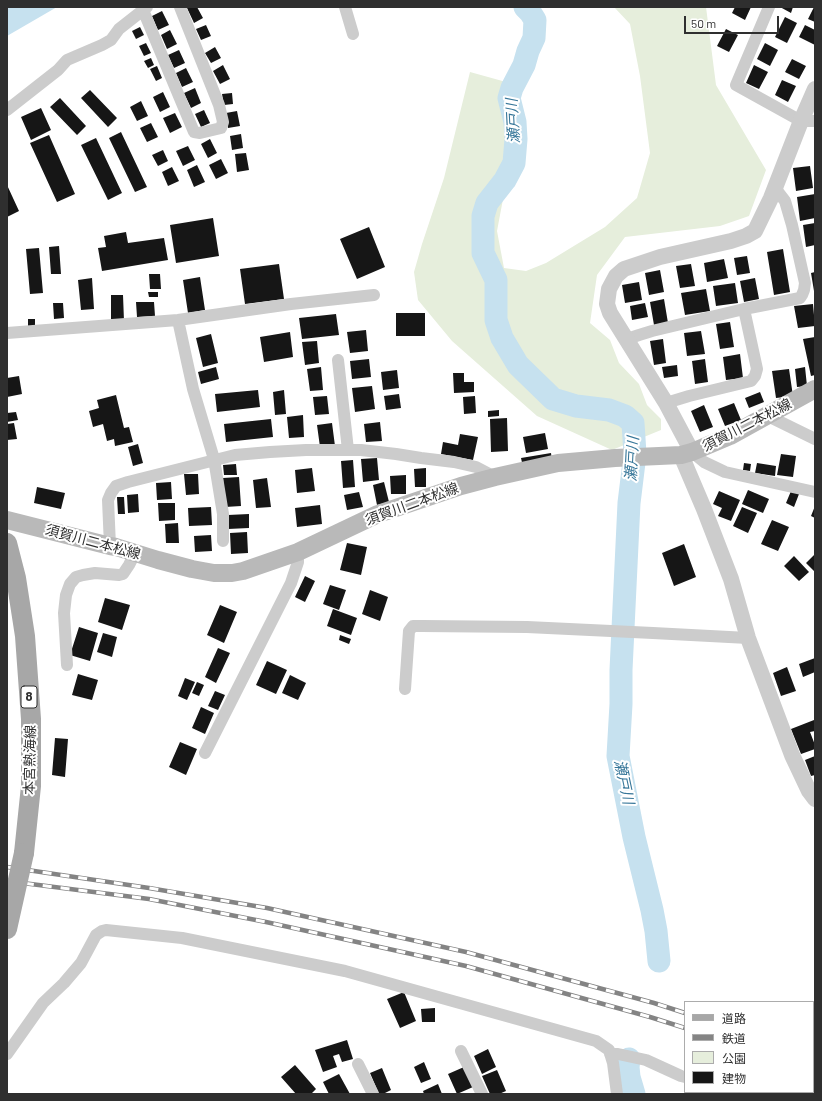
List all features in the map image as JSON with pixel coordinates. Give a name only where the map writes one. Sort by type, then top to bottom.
[{"type":"main road","name":"須賀川二本松線","points":[[7,520],[116,547],[158,560],[214,573],[232,573],[243,571],[298,552],[378,514],[443,492],[495,477],[558,463],[680,454],[730,436],[815,389]]},
{"type":"main road","name":"本宮熱海線","points":[[7,543],[16,578],[25,636],[31,719],[31,786],[24,853],[7,929]]},
{"type":"street","points":[[7,110],[58,70],[67,60],[111,40],[119,29],[145,9],[194,132],[200,133],[221,128],[223,122],[219,105],[180,7]]},
{"type":"street","points":[[345,7],[352,34]]},
{"type":"street","points":[[769,7],[736,85],[808,121]]},
{"type":"street","points":[[815,90],[808,121],[755,231],[731,241],[660,257],[624,269],[619,272],[612,281],[609,289],[608,304],[610,313],[666,403],[680,454],[704,509],[731,579],[748,638],[792,755],[809,791],[815,799]]},
{"type":"street","points":[[627,341],[638,334],[744,309],[800,298],[804,290],[805,282],[785,201],[775,188]]},
{"type":"street","points":[[7,333],[178,320],[290,304],[374,295]]},
{"type":"street","points":[[666,403],[751,381],[755,376],[757,369],[744,309]]},
{"type":"street","points":[[178,320],[193,389],[214,459],[223,514],[223,541]]},
{"type":"street","points":[[338,360],[348,450]]},
{"type":"street","points":[[766,415],[815,439]]},
{"type":"street","points":[[110,546],[108,500],[116,486],[214,459],[235,455],[263,452],[348,450],[396,454],[454,462],[476,467],[495,477]]},
{"type":"street","points":[[680,454],[704,462],[725,472],[815,492]]},
{"type":"street","points":[[205,753],[291,584],[298,562],[298,552]]},
{"type":"street","points":[[67,666],[64,613],[66,595],[70,584],[76,577],[83,575],[94,573],[123,574],[135,553]]},
{"type":"street","points":[[405,689],[409,631],[413,626],[527,627],[748,638]]},
{"type":"street","points":[[7,1054],[43,1003],[64,983],[81,963],[96,935],[106,930],[182,938],[345,971],[596,1041],[609,1050],[613,1063],[617,1094]]},
{"type":"street","points":[[461,1051],[482,1094]]},
{"type":"street","points":[[610,1054],[618,1054],[646,1060],[684,1077]]},
{"type":"street","points":[[358,1064],[373,1094]]},
{"type":"green space","points":[[614,7],[706,7],[716,85],[766,170],[749,216],[720,226],[625,237],[597,275],[590,323],[610,340],[619,363],[639,384],[647,405],[661,419],[661,430],[612,450],[537,416],[452,341],[418,300],[414,272],[444,178],[470,72],[506,82],[510,162],[497,231],[504,268],[526,271],[546,263],[605,227],[637,198],[650,153],[640,76],[630,24]]},
{"type":"water","points":[[7,7],[57,7],[7,36]]},
{"type":"building","points":[[197,7],[203,18],[194,23],[187,8]]},
{"type":"building","points":[[735,7],[751,7],[745,20],[732,13]]},
{"type":"building","points":[[780,7],[793,7],[791,13]]},
{"type":"building","points":[[815,7],[815,22],[808,19]]},
{"type":"building","points":[[162,11],[169,25],[158,30],[152,16]]},
{"type":"building","points":[[785,17],[797,23],[787,43],[775,37]]},
{"type":"building","points":[[206,25],[211,36],[201,40],[196,29]]},
{"type":"building","points":[[805,25],[815,30],[815,45],[799,37]]},
{"type":"building","points":[[140,27],[144,35],[136,39],[132,31]]},
{"type":"building","points":[[726,29],[738,35],[729,52],[717,46]]},
{"type":"building","points":[[170,30],[177,44],[167,49],[161,35]]},
{"type":"building","points":[[146,43],[151,53],[144,56],[139,46]]},
{"type":"building","points":[[765,43],[778,50],[770,66],[757,59]]},
{"type":"building","points":[[215,47],[221,58],[211,63],[205,53]]},
{"type":"building","points":[[179,50],[185,63],[174,68],[168,55]]},
{"type":"building","points":[[151,58],[154,65],[148,68],[144,61]]},
{"type":"building","points":[[792,59],[806,66],[799,79],[785,72]]},
{"type":"building","points":[[223,65],[230,79],[220,84],[213,71]]},
{"type":"building","points":[[754,65],[768,72],[759,89],[746,83]]},
{"type":"building","points":[[157,66],[162,78],[156,81],[150,69]]},
{"type":"building","points":[[186,68],[193,82],[182,87],[176,73]]},
{"type":"building","points":[[782,80],[796,86],[788,102],[775,95]]},
{"type":"building","points":[[195,88],[201,103],[191,108],[184,93]]},
{"type":"building","points":[[90,90],[117,118],[108,127],[81,98]]},
{"type":"building","points":[[163,92],[170,107],[160,112],[153,97]]},
{"type":"building","points":[[232,93],[233,104],[224,105],[222,94]]},
{"type":"building","points":[[60,98],[86,126],[77,135],[50,107]]},
{"type":"building","points":[[141,101],[148,116],[137,121],[130,107]]},
{"type":"building","points":[[41,108],[51,130],[31,140],[21,117]]},
{"type":"building","points":[[204,110],[210,123],[201,127],[195,114]]},
{"type":"building","points":[[237,111],[240,126],[228,128],[226,113]]},
{"type":"building","points":[[175,113],[182,127],[170,133],[163,118]]},
{"type":"building","points":[[151,123],[158,137],[147,142],[140,128]]},
{"type":"building","points":[[121,132],[147,187],[135,192],[109,138]]},
{"type":"building","points":[[241,134],[243,148],[232,150],[230,136]]},
{"type":"building","points":[[49,135],[75,194],[57,202],[30,143]]},
{"type":"building","points":[[96,138],[122,193],[108,200],[81,145]]},
{"type":"building","points":[[210,139],[217,153],[208,158],[201,144]]},
{"type":"building","points":[[188,146],[195,160],[183,166],[176,151]]},
{"type":"building","points":[[163,150],[168,161],[158,166],[152,155]]},
{"type":"building","points":[[246,153],[249,170],[237,172],[235,154]]},
{"type":"building","points":[[221,159],[228,173],[216,179],[209,165]]},
{"type":"building","points":[[197,165],[205,182],[194,187],[187,170]]},
{"type":"building","points":[[810,166],[813,188],[796,191],[793,168]]},
{"type":"building","points":[[172,167],[179,181],[168,186],[162,172]]},
{"type":"building","points":[[7,185],[19,211],[7,217]]},
{"type":"building","points":[[815,194],[815,218],[800,221],[797,197]]},
{"type":"building","points":[[213,218],[219,256],[176,263],[170,225]]},
{"type":"building","points":[[815,223],[815,245],[806,247],[803,225]]},
{"type":"building","points":[[369,227],[385,267],[357,279],[340,239]]},
{"type":"building","points":[[126,232],[128,243],[164,238],[168,260],[102,271],[98,248],[106,247],[104,236]]},
{"type":"building","points":[[59,246],[61,274],[51,274],[49,247]]},
{"type":"building","points":[[39,248],[43,293],[30,294],[26,249]]},
{"type":"building","points":[[783,249],[790,292],[774,295],[767,252]]},
{"type":"building","points":[[747,256],[750,273],[737,275],[734,258]]},
{"type":"building","points":[[724,259],[728,278],[707,282],[704,263]]},
{"type":"building","points":[[279,264],[284,299],[245,304],[240,269]]},
{"type":"building","points":[[691,264],[695,286],[680,288],[676,266]]},
{"type":"building","points":[[660,270],[664,292],[649,295],[645,273]]},
{"type":"building","points":[[815,272],[815,291],[814,291],[811,273]]},
{"type":"building","points":[[149,274],[160,274],[161,289],[150,289]]},
{"type":"building","points":[[200,277],[205,310],[188,313],[183,280]]},
{"type":"building","points":[[92,278],[94,309],[81,310],[78,280]]},
{"type":"building","points":[[755,278],[759,299],[744,302],[740,281]]},
{"type":"building","points":[[639,282],[642,300],[625,303],[622,285]]},
{"type":"building","points":[[735,283],[738,303],[716,306],[713,286]]},
{"type":"building","points":[[706,289],[710,311],[685,315],[681,293]]},
{"type":"building","points":[[148,292],[158,292],[158,297],[149,297]]},
{"type":"building","points":[[111,295],[123,295],[124,321],[111,321]]},
{"type":"building","points":[[664,299],[668,323],[654,325],[650,302]]},
{"type":"building","points":[[136,302],[154,302],[155,316],[137,317]]},
{"type":"building","points":[[53,303],[63,303],[64,318],[54,319]]},
{"type":"building","points":[[645,303],[648,317],[632,320],[630,306]]},
{"type":"building","points":[[813,304],[815,326],[798,328],[794,306]]},
{"type":"building","points":[[396,313],[425,313],[425,336],[396,336]]},
{"type":"building","points":[[336,314],[339,335],[302,339],[299,318]]},
{"type":"building","points":[[28,319],[35,319],[35,327],[28,327]]},
{"type":"building","points":[[730,322],[734,347],[720,349],[716,324]]},
{"type":"building","points":[[366,330],[368,351],[350,353],[347,332]]},
{"type":"building","points":[[701,331],[705,354],[687,356],[684,333]]},
{"type":"building","points":[[290,332],[293,357],[264,362],[260,337]]},
{"type":"building","points":[[211,334],[218,363],[203,367],[196,338]]},
{"type":"building","points":[[815,337],[815,375],[811,376],[803,339]]},
{"type":"building","points":[[663,339],[666,363],[654,365],[650,341]]},
{"type":"building","points":[[317,341],[319,363],[305,365],[302,342]]},
{"type":"building","points":[[740,354],[743,378],[726,380],[723,357]]},
{"type":"building","points":[[369,359],[371,377],[352,379],[350,361]]},
{"type":"building","points":[[705,359],[708,382],[695,384],[692,361]]},
{"type":"building","points":[[677,365],[678,376],[664,378],[662,367]]},
{"type":"building","points":[[216,367],[219,379],[201,384],[198,372]]},
{"type":"building","points":[[321,367],[323,390],[310,391],[307,369]]},
{"type":"building","points":[[805,367],[807,386],[797,387],[795,369]]},
{"type":"building","points":[[789,369],[793,396],[776,398],[772,371]]},
{"type":"building","points":[[397,370],[399,388],[383,390],[381,372]]},
{"type":"building","points":[[453,373],[464,373],[464,382],[474,382],[474,392],[454,393]]},
{"type":"building","points":[[19,376],[22,394],[7,397],[7,378]]},
{"type":"building","points":[[372,386],[375,409],[355,412],[352,388]]},
{"type":"building","points":[[258,390],[260,407],[217,412],[215,394]]},
{"type":"building","points":[[284,390],[286,414],[275,415],[273,392]]},
{"type":"building","points":[[760,392],[764,402],[749,408],[745,398]]},
{"type":"building","points":[[399,394],[401,408],[386,410],[384,396]]},
{"type":"building","points":[[116,395],[124,428],[129,427],[133,442],[115,446],[114,439],[107,441],[103,424],[93,427],[89,411],[99,408],[97,400]]},
{"type":"building","points":[[327,396],[329,414],[315,415],[313,397]]},
{"type":"building","points":[[475,396],[476,413],[464,414],[463,397]]},
{"type":"building","points":[[734,403],[741,420],[725,426],[718,409]]},
{"type":"building","points":[[704,405],[713,427],[700,432],[691,411]]},
{"type":"building","points":[[499,410],[499,416],[488,417],[488,411]]},
{"type":"building","points":[[16,412],[18,420],[7,422],[7,413]]},
{"type":"building","points":[[303,415],[304,437],[289,438],[287,417]]},
{"type":"building","points":[[507,418],[508,451],[491,452],[490,419]]},
{"type":"building","points":[[271,419],[273,437],[226,442],[224,424]]},
{"type":"building","points":[[380,422],[382,441],[366,442],[364,424]]},
{"type":"building","points":[[14,423],[17,439],[7,440],[7,424]]},
{"type":"building","points":[[332,423],[335,446],[320,447],[317,425]]},
{"type":"building","points":[[545,433],[548,449],[526,453],[523,437]]},
{"type":"building","points":[[460,434],[478,437],[473,460],[441,454],[443,442],[458,445]]},
{"type":"building","points":[[138,444],[143,463],[133,466],[128,447]]},
{"type":"building","points":[[551,453],[552,461],[523,467],[521,458]]},
{"type":"building","points":[[781,454],[796,456],[793,477],[777,475]]},
{"type":"building","points":[[377,458],[379,480],[363,482],[361,459]]},
{"type":"building","points":[[353,460],[355,487],[343,488],[341,461]]},
{"type":"building","points":[[744,463],[751,464],[750,471],[743,470]]},
{"type":"building","points":[[757,463],[776,466],[775,476],[755,473]]},
{"type":"building","points":[[236,464],[237,475],[224,475],[223,465]]},
{"type":"building","points":[[312,468],[315,491],[297,493],[295,470]]},
{"type":"building","points":[[426,468],[426,487],[415,487],[414,469]]},
{"type":"building","points":[[184,474],[198,474],[199,494],[186,495]]},
{"type":"building","points":[[406,475],[406,494],[391,494],[390,476]]},
{"type":"building","points":[[239,477],[241,506],[225,507],[223,478]]},
{"type":"building","points":[[267,478],[271,507],[256,508],[253,480]]},
{"type":"building","points":[[171,482],[172,499],[157,500],[156,483]]},
{"type":"building","points":[[384,482],[389,502],[377,505],[373,485]]},
{"type":"building","points":[[37,487],[65,493],[61,509],[34,503]]},
{"type":"building","points":[[748,490],[769,499],[763,513],[742,504]]},
{"type":"building","points":[[719,491],[740,500],[731,521],[718,516],[722,508],[713,504]]},
{"type":"building","points":[[791,491],[799,494],[794,507],[786,503]]},
{"type":"building","points":[[359,492],[363,507],[347,510],[344,495]]},
{"type":"building","points":[[138,494],[139,512],[128,513],[127,495]]},
{"type":"building","points":[[117,497],[124,497],[125,514],[118,514]]},
{"type":"building","points":[[158,503],[175,503],[175,520],[159,521]]},
{"type":"building","points":[[320,505],[322,524],[297,527],[295,508]]},
{"type":"building","points":[[815,506],[815,518],[811,516]]},
{"type":"building","points":[[211,507],[212,525],[189,526],[188,508]]},
{"type":"building","points":[[742,507],[757,513],[748,533],[733,526]]},
{"type":"building","points":[[249,514],[249,528],[228,529],[228,515]]},
{"type":"building","points":[[772,520],[789,527],[778,551],[761,544]]},
{"type":"building","points":[[178,523],[179,543],[166,543],[165,524]]},
{"type":"building","points":[[247,532],[248,553],[231,554],[230,533]]},
{"type":"building","points":[[211,535],[212,551],[195,552],[194,536]]},
{"type":"building","points":[[347,543],[367,547],[361,575],[340,570]]},
{"type":"building","points":[[684,544],[696,577],[674,586],[662,553]]},
{"type":"building","points":[[815,554],[815,572],[806,563]]},
{"type":"building","points":[[794,556],[809,572],[799,581],[784,566]]},
{"type":"building","points":[[305,576],[315,581],[305,602],[295,597]]},
{"type":"building","points":[[330,585],[346,590],[339,610],[323,604]]},
{"type":"building","points":[[370,590],[388,597],[380,621],[362,614]]},
{"type":"building","points":[[105,598],[130,605],[122,630],[98,622]]},
{"type":"building","points":[[220,605],[237,612],[224,643],[207,635]]},
{"type":"building","points":[[333,609],[357,618],[351,635],[327,626]]},
{"type":"building","points":[[79,627],[98,633],[90,661],[70,655]]},
{"type":"building","points":[[103,633],[117,637],[112,657],[97,652]]},
{"type":"building","points":[[340,635],[351,639],[349,644],[339,640]]},
{"type":"building","points":[[218,648],[230,653],[216,683],[205,677]]},
{"type":"building","points":[[815,658],[815,672],[803,677],[799,664]]},
{"type":"building","points":[[267,661],[287,670],[276,694],[256,685]]},
{"type":"building","points":[[787,667],[796,691],[781,696],[773,673]]},
{"type":"building","points":[[78,674],[98,680],[92,700],[72,695]]},
{"type":"building","points":[[290,675],[306,683],[298,700],[282,693]]},
{"type":"building","points":[[185,678],[195,682],[187,700],[178,696]]},
{"type":"building","points":[[197,682],[204,685],[199,696],[192,693]]},
{"type":"building","points":[[215,691],[225,695],[218,710],[208,706]]},
{"type":"building","points":[[201,707],[214,713],[205,734],[192,728]]},
{"type":"building","points":[[814,720],[815,731],[810,732],[815,749],[801,754],[791,729]]},
{"type":"building","points":[[55,738],[68,739],[65,777],[52,775]]},
{"type":"building","points":[[180,742],[197,749],[186,775],[169,767]]},
{"type":"building","points":[[815,756],[815,775],[811,776],[805,760]]},
{"type":"building","points":[[404,992],[416,1021],[400,1028],[387,999]]},
{"type":"building","points":[[435,1008],[435,1022],[422,1022],[421,1009]]},
{"type":"building","points":[[347,1040],[353,1059],[342,1062],[339,1054],[333,1056],[337,1067],[323,1072],[315,1050]]},
{"type":"building","points":[[488,1049],[496,1067],[482,1074],[474,1056]]},
{"type":"building","points":[[424,1062],[431,1079],[421,1083],[414,1067]]},
{"type":"building","points":[[295,1065],[316,1089],[311,1094],[296,1094],[281,1077]]},
{"type":"building","points":[[464,1067],[473,1087],[457,1094],[448,1074]]},
{"type":"building","points":[[382,1068],[391,1090],[383,1094],[379,1094],[370,1073]]},
{"type":"building","points":[[497,1070],[506,1091],[499,1094],[490,1094],[482,1076]]},
{"type":"building","points":[[339,1074],[350,1094],[329,1094],[323,1082]]},
{"type":"building","points":[[438,1084],[442,1094],[424,1094],[423,1091]]},
{"type":"waterway","name":"瀬戸川","points":[[525,7],[535,20],[534,38],[509,98],[515,122],[516,139],[514,163],[505,180],[487,203],[483,216],[483,253],[496,280],[496,320],[502,338],[518,365],[553,399],[576,406],[609,410],[625,416],[633,423],[635,454],[629,503],[618,756],[634,837],[652,910],[659,961]]},
{"type":"waterway","name":"瀬戸川","points":[[629,1059],[629,1077],[634,1094]]},
{"type":"railway","points":[[7,867],[149,888],[267,908],[466,952],[654,1003],[684,1013]]},
{"type":"railway","points":[[7,881],[149,899],[266,922],[466,966],[684,1028]]}]
